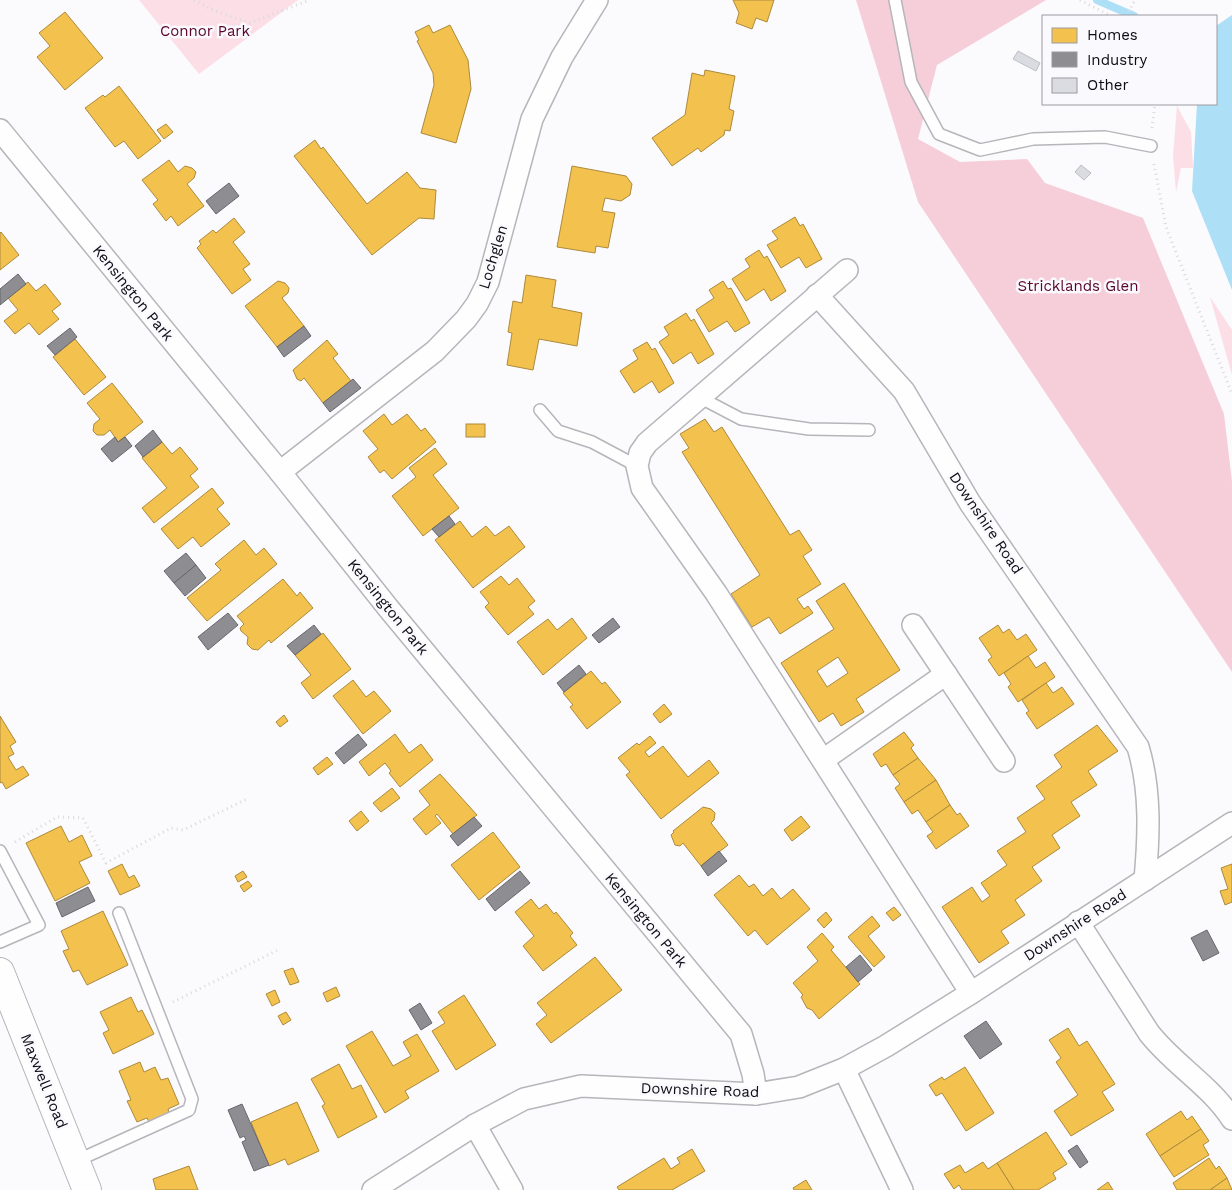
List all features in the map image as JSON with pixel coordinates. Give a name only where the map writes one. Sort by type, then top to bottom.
[{"type":"street","name":"Lochglen","points":[[280,472],[435,351],[451,336],[477,304],[493,264],[532,119],[562,57],[597,0]]},
{"type":"street","name":"Kensington Park","points":[[0,130],[280,472],[389,609],[741,1034],[753,1074],[756,1094]]},
{"type":"street","points":[[847,270],[647,443],[640,454],[637,466],[638,477],[649,499],[716,593],[971,993]]},
{"type":"street","name":"Downshire Road","points":[[817,295],[904,391],[970,503],[1138,748],[1143,764],[1148,807],[1145,880]]},
{"type":"street","points":[[913,625],[1004,760]]},
{"type":"street","points":[[823,760],[946,674]]},
{"type":"street","name":"Downshire Road","points":[[373,1190],[474,1125],[524,1099],[581,1086],[756,1094],[799,1087],[844,1069],[886,1046],[971,993],[1232,823]]},
{"type":"street","points":[[1078,922],[1149,1033],[1162,1049],[1210,1090],[1232,1119]]},
{"type":"street","name":"Maxwell Road","points":[[0,972],[87,1190]]},
{"type":"street","points":[[844,1069],[902,1190]]},
{"type":"street","points":[[474,1125],[512,1190]]},
{"type":"lane","points":[[895,0],[911,82],[939,134],[980,150],[1033,139],[1105,136],[1151,146]]},
{"type":"lane","points":[[699,397],[741,419],[809,429],[869,430]]},
{"type":"lane","points":[[540,410],[558,431],[592,442],[637,466]]},
{"type":"lane","points":[[0,850],[39,925],[0,942]]},
{"type":"lane","points":[[76,1161],[189,1110],[192,1099],[118,913]]},
{"type":"path","points":[[194,0],[215,11],[250,23],[310,0]]},
{"type":"path","points":[[1080,0],[1109,15]]},
{"type":"path","points":[[1126,15],[1135,0]]},
{"type":"path","points":[[1155,105],[1151,146],[1166,227],[1232,394]]},
{"type":"path","points":[[0,850],[57,817],[83,818],[106,863],[171,828],[183,830],[249,798]]},
{"type":"path","points":[[157,1010],[278,950]]},
{"type":"green space","name":"Connor Park","points":[[139,0],[298,0],[199,74]]},
{"type":"green space","name":"Stricklands Glen","points":[[856,0],[1046,0],[937,65],[918,139],[960,162],[1027,159],[1045,183],[1143,218],[1224,414],[1232,482],[1232,672],[918,202]]},
{"type":"green space","points":[[1177,106],[1191,132],[1193,168],[1181,168],[1176,192],[1173,156]]},
{"type":"green space","points":[[1210,297],[1232,330],[1232,375]]},
{"type":"water","points":[[1232,15],[1232,290],[1192,191],[1197,105],[1217,105],[1217,25]]},
{"type":"building: Homes","points":[[733,0],[774,0],[767,22],[756,18],[752,29],[736,23],[739,13]]},
{"type":"building: Homes","points":[[65,12],[103,58],[65,90],[37,57],[50,46],[39,33]]},
{"type":"building: Homes","points":[[429,25],[433,33],[450,25],[468,60],[471,89],[456,143],[421,133],[434,85],[433,73],[417,41],[419,40],[415,32]]},
{"type":"building: Homes","points":[[705,70],[735,76],[729,109],[734,111],[730,131],[725,130],[724,135],[701,152],[698,148],[672,166],[652,138],[685,115],[692,73],[704,76]]},
{"type":"building: Homes","points":[[119,86],[161,141],[138,159],[124,141],[115,147],[85,108],[103,95],[105,97]]},
{"type":"building: Homes","points":[[166,124],[173,132],[164,139],[157,130]]},
{"type":"building: Homes","points":[[315,140],[321,149],[323,147],[367,204],[407,172],[420,188],[436,190],[434,219],[419,218],[372,255],[294,156]]},
{"type":"building: Homes","points":[[169,160],[178,172],[185,166],[192,168],[196,172],[194,178],[187,184],[204,206],[178,226],[171,216],[166,221],[153,204],[158,200],[142,180]]},
{"type":"building: Homes","points":[[572,166],[626,176],[632,184],[630,195],[621,201],[605,198],[602,211],[615,213],[608,248],[596,246],[595,253],[557,247]]},
{"type":"building: Homes","points":[[795,217],[800,226],[803,224],[822,259],[806,268],[799,257],[781,268],[767,245],[778,239],[772,231]]},
{"type":"building: Homes","points":[[234,218],[245,232],[233,242],[250,264],[243,269],[251,280],[232,294],[197,248],[201,244],[199,241],[213,230],[216,233]]},
{"type":"building: Homes","points":[[0,233],[19,255],[0,270]]},
{"type":"building: Homes","points":[[759,250],[764,258],[767,256],[786,291],[771,301],[764,289],[746,301],[732,279],[750,267],[745,259]]},
{"type":"building: Homes","points":[[526,275],[556,280],[552,307],[582,313],[577,346],[539,339],[533,370],[507,365],[512,333],[508,332],[513,301],[522,303]]},
{"type":"building: Homes","points":[[278,281],[285,283],[289,288],[288,293],[282,298],[304,326],[277,347],[245,306]]},
{"type":"building: Homes","points":[[723,281],[728,289],[731,288],[750,323],[735,332],[727,321],[709,332],[696,310],[714,298],[709,290]]},
{"type":"building: Homes","points":[[28,282],[36,291],[45,284],[61,304],[52,311],[59,319],[39,335],[29,323],[15,334],[4,321],[18,310],[8,298]]},
{"type":"building: Homes","points":[[686,313],[691,321],[694,319],[714,354],[698,364],[691,352],[673,364],[659,342],[669,335],[664,327]]},
{"type":"building: Homes","points":[[75,339],[106,377],[84,395],[53,357]]},
{"type":"building: Homes","points":[[327,340],[338,354],[333,358],[351,381],[323,403],[304,378],[301,381],[297,379],[293,370]]},
{"type":"building: Homes","points":[[647,342],[652,350],[655,348],[674,383],[659,393],[652,381],[634,393],[620,371],[638,359],[633,350]]},
{"type":"building: Homes","points":[[112,383],[143,422],[118,442],[110,430],[104,435],[97,435],[93,431],[94,424],[100,419],[87,403]]},
{"type":"building: Homes","points":[[384,414],[392,425],[407,414],[421,431],[425,428],[436,442],[392,479],[384,470],[380,473],[368,457],[378,449],[363,431]]},
{"type":"building: Homes","points":[[705,419],[714,432],[722,427],[790,535],[799,530],[812,550],[803,556],[821,584],[797,599],[804,609],[808,606],[813,613],[780,634],[769,617],[752,627],[731,594],[760,575],[682,452],[689,448],[680,434]]},
{"type":"building: Homes","points":[[466,424],[485,424],[485,437],[466,437]]},
{"type":"building: Homes","points":[[162,442],[172,454],[180,447],[198,469],[190,476],[199,487],[154,523],[142,508],[167,488],[142,458]]},
{"type":"building: Homes","points":[[435,448],[447,464],[433,475],[459,508],[423,536],[392,496],[416,477],[409,468]]},
{"type":"building: Homes","points":[[212,488],[224,503],[217,509],[230,524],[201,547],[193,537],[178,549],[161,529]]},
{"type":"building: Homes","points":[[460,521],[472,537],[486,526],[495,536],[509,526],[525,547],[473,588],[435,540]]},
{"type":"building: Homes","points":[[244,540],[256,555],[264,548],[277,564],[207,621],[187,598],[221,570],[215,564]]},
{"type":"building: Homes","points":[[501,576],[509,585],[517,578],[535,601],[528,607],[534,614],[508,635],[485,607],[489,603],[480,592]]},
{"type":"building: Homes","points":[[283,579],[297,596],[300,592],[313,608],[271,643],[269,640],[258,650],[252,649],[247,644],[248,637],[240,628],[244,624],[237,616]]},
{"type":"building: Homes","points":[[844,583],[900,670],[856,699],[864,712],[841,726],[833,713],[819,722],[781,663],[834,629],[816,601]],"holes":[[[838,657],[848,673],[827,687],[817,671]]]},
{"type":"building: Homes","points":[[572,618],[587,638],[543,675],[517,642],[548,619],[557,630]]},
{"type":"building: Homes","points":[[998,625],[1003,633],[1009,629],[1017,640],[1026,634],[1037,650],[999,676],[988,660],[992,657],[979,638]]},
{"type":"building: Homes","points":[[323,633],[351,669],[313,699],[301,683],[311,675],[295,655]]},
{"type":"building: Homes","points":[[1028,656],[1036,668],[1045,662],[1055,677],[1018,702],[1008,687],[1011,684],[1004,673]]},
{"type":"building: Homes","points":[[591,671],[602,684],[605,682],[621,702],[587,729],[570,707],[573,705],[563,693]]},
{"type":"building: Homes","points":[[353,680],[366,697],[374,691],[391,711],[363,734],[333,696]]},
{"type":"building: Homes","points":[[1046,683],[1053,693],[1062,687],[1074,704],[1037,729],[1026,713],[1029,711],[1022,700]]},
{"type":"building: Homes","points":[[664,704],[672,714],[660,723],[653,714]]},
{"type":"building: Homes","points":[[284,715],[288,721],[280,727],[276,722]]},
{"type":"building: Homes","points":[[0,716],[16,742],[10,746],[14,754],[8,757],[16,770],[23,766],[29,775],[6,789],[2,782],[0,783]]},
{"type":"building: Homes","points":[[1097,725],[1118,751],[1088,771],[1097,785],[1071,802],[1080,816],[1052,835],[1060,848],[1032,867],[1042,881],[1015,900],[1025,915],[1001,931],[1009,943],[979,963],[942,907],[972,887],[982,902],[990,896],[981,883],[1007,865],[997,851],[1026,832],[1017,818],[1045,799],[1036,786],[1062,767],[1054,755]]},
{"type":"building: Homes","points":[[904,732],[914,745],[911,748],[918,758],[893,775],[886,764],[881,767],[873,754]]},
{"type":"building: Homes","points":[[395,734],[409,753],[421,744],[433,760],[400,787],[389,773],[391,771],[385,763],[369,776],[359,762]]},
{"type":"building: Homes","points":[[650,736],[656,743],[645,752],[649,757],[663,746],[688,777],[709,760],[719,773],[661,819],[626,775],[630,772],[618,758],[637,743],[639,745]]},
{"type":"building: Homes","points":[[327,757],[333,764],[318,775],[313,768]]},
{"type":"building: Homes","points":[[918,758],[936,780],[904,802],[895,788],[900,784],[893,775]]},
{"type":"building: Homes","points":[[440,774],[477,815],[453,834],[437,814],[435,816],[441,823],[426,835],[413,819],[430,805],[419,791]]},
{"type":"building: Homes","points":[[936,780],[950,805],[926,822],[918,810],[912,814],[904,802]]},
{"type":"building: Homes","points":[[392,788],[400,798],[381,812],[373,803]]},
{"type":"building: Homes","points":[[950,805],[957,815],[960,813],[969,826],[936,849],[927,836],[933,832],[926,822]]},
{"type":"building: Homes","points":[[703,807],[711,809],[715,813],[714,820],[711,823],[728,845],[701,866],[683,843],[680,846],[675,845],[671,835],[673,831]]},
{"type":"building: Homes","points":[[361,811],[369,821],[357,831],[349,821]]},
{"type":"building: Homes","points":[[801,816],[810,827],[792,841],[784,830]]},
{"type":"building: Homes","points":[[61,826],[69,842],[82,835],[92,856],[79,862],[90,883],[55,901],[26,843]]},
{"type":"building: Homes","points":[[493,832],[520,867],[479,900],[451,865]]},
{"type":"building: Homes","points":[[122,864],[129,878],[134,875],[140,886],[120,895],[108,871]]},
{"type":"building: Homes","points":[[1232,864],[1232,902],[1225,905],[1220,891],[1228,889],[1221,868]]},
{"type":"building: Homes","points":[[243,871],[247,877],[238,882],[235,876]]},
{"type":"building: Homes","points":[[739,875],[749,887],[754,884],[763,896],[772,888],[781,899],[793,889],[810,909],[767,945],[755,930],[748,936],[714,895]]},
{"type":"building: Homes","points":[[248,881],[252,886],[244,892],[240,886]]},
{"type":"building: Homes","points":[[531,899],[539,909],[546,904],[554,914],[556,912],[573,933],[570,936],[577,945],[543,971],[523,946],[534,936],[515,912]]},
{"type":"building: Homes","points":[[894,907],[901,915],[893,921],[886,913]]},
{"type":"building: Homes","points":[[103,911],[128,965],[87,985],[79,970],[73,972],[63,951],[69,949],[61,931]]},
{"type":"building: Homes","points":[[826,912],[832,920],[824,928],[817,920]]},
{"type":"building: Homes","points":[[872,916],[880,926],[868,936],[885,957],[874,967],[848,937]]},
{"type":"building: Homes","points":[[822,933],[834,947],[831,950],[860,984],[819,1019],[812,1010],[807,1008],[801,997],[803,995],[793,983],[818,961],[807,947]]},
{"type":"building: Homes","points":[[595,957],[622,990],[551,1043],[536,1024],[547,1015],[537,1003]]},
{"type":"building: Homes","points":[[293,968],[299,982],[290,985],[284,971]]},
{"type":"building: Homes","points":[[336,987],[340,996],[327,1002],[323,993]]},
{"type":"building: Homes","points":[[275,990],[280,1002],[272,1006],[266,994]]},
{"type":"building: Homes","points":[[464,995],[496,1045],[456,1070],[432,1031],[445,1023],[438,1012]]},
{"type":"building: Homes","points":[[131,997],[138,1012],[142,1010],[154,1034],[113,1054],[103,1033],[109,1030],[100,1012]]},
{"type":"building: Homes","points":[[286,1012],[291,1020],[283,1025],[278,1016]]},
{"type":"building: Homes","points":[[1068,1028],[1079,1046],[1087,1041],[1115,1084],[1102,1092],[1114,1110],[1071,1136],[1054,1111],[1078,1095],[1056,1062],[1061,1058],[1049,1040]]},
{"type":"building: Homes","points":[[372,1031],[393,1066],[411,1056],[403,1042],[417,1034],[439,1071],[405,1091],[409,1098],[385,1113],[346,1046]]},
{"type":"building: Homes","points":[[140,1062],[144,1072],[155,1067],[161,1080],[168,1078],[179,1104],[168,1109],[169,1113],[149,1122],[147,1118],[137,1122],[127,1101],[131,1100],[119,1071]]},
{"type":"building: Homes","points":[[339,1064],[352,1089],[361,1085],[377,1117],[338,1138],[322,1106],[325,1104],[311,1079]]},
{"type":"building: Homes","points":[[965,1067],[994,1113],[966,1131],[942,1093],[936,1096],[929,1085],[942,1077],[944,1080]]},
{"type":"building: Homes","points":[[297,1102],[319,1151],[288,1165],[285,1159],[269,1166],[251,1122]]},
{"type":"building: Homes","points":[[1181,1111],[1187,1120],[1192,1116],[1201,1129],[1160,1156],[1146,1134]]},
{"type":"building: Homes","points":[[1201,1129],[1209,1141],[1203,1145],[1209,1155],[1174,1177],[1160,1156]]},
{"type":"building: Homes","points":[[1046,1132],[1067,1164],[1053,1173],[1056,1179],[1038,1190],[1014,1190],[997,1163]]},
{"type":"building: Homes","points":[[692,1149],[705,1171],[672,1190],[619,1190],[617,1187],[664,1158],[671,1169],[680,1163],[677,1158]]},
{"type":"building: Homes","points":[[1209,1158],[1216,1169],[1219,1166],[1227,1178],[1210,1190],[1177,1190],[1173,1183]]},
{"type":"building: Homes","points":[[983,1162],[988,1169],[997,1163],[1014,1190],[962,1190],[959,1185],[954,1189],[944,1174],[960,1165],[965,1173]]},
{"type":"building: Homes","points":[[189,1166],[198,1190],[156,1190],[153,1179]]},
{"type":"building: Homes","points":[[1227,1178],[1232,1190],[1210,1190]]},
{"type":"building: Homes","points":[[806,1180],[812,1190],[794,1190],[793,1188]]},
{"type":"building: Homes","points":[[1108,1182],[1113,1190],[1097,1190]]},
{"type":"building: Industry","points":[[229,183],[239,196],[216,214],[206,201]]},
{"type":"building: Industry","points":[[18,274],[26,284],[0,305],[0,289]]},
{"type":"building: Industry","points":[[304,326],[311,336],[284,357],[277,347]]},
{"type":"building: Industry","points":[[70,328],[77,337],[55,355],[47,346]]},
{"type":"building: Industry","points":[[353,379],[361,388],[330,412],[323,403]]},
{"type":"building: Industry","points":[[153,430],[162,442],[143,457],[135,446]]},
{"type":"building: Industry","points":[[115,437],[118,442],[125,437],[132,446],[112,462],[101,449]]},
{"type":"building: Industry","points":[[449,516],[455,524],[439,537],[432,529]]},
{"type":"building: Industry","points":[[186,553],[196,565],[174,583],[164,571]]},
{"type":"building: Industry","points":[[196,565],[206,578],[185,596],[174,583]]},
{"type":"building: Industry","points":[[228,613],[238,625],[208,650],[198,637]]},
{"type":"building: Industry","points":[[613,618],[620,627],[599,643],[592,635]]},
{"type":"building: Industry","points":[[314,625],[321,634],[295,655],[287,646]]},
{"type":"building: Industry","points":[[579,665],[586,674],[564,692],[557,683]]},
{"type":"building: Industry","points":[[358,734],[367,745],[344,764],[335,753]]},
{"type":"building: Industry","points":[[474,817],[482,826],[458,846],[450,836]]},
{"type":"building: Industry","points":[[719,851],[727,861],[708,876],[701,866]]},
{"type":"building: Industry","points":[[520,871],[530,883],[495,911],[486,899]]},
{"type":"building: Industry","points":[[88,887],[95,901],[62,917],[56,903]]},
{"type":"building: Industry","points":[[1207,930],[1219,953],[1203,961],[1191,938]]},
{"type":"building: Industry","points":[[860,955],[872,970],[858,982],[846,967]]},
{"type":"building: Industry","points":[[420,1003],[432,1023],[421,1030],[409,1010]]},
{"type":"building: Industry","points":[[986,1021],[1002,1044],[980,1059],[964,1036]]},
{"type":"building: Industry","points":[[242,1104],[269,1165],[254,1171],[242,1142],[246,1140],[244,1136],[240,1138],[228,1110]]},
{"type":"building: Industry","points":[[1077,1145],[1088,1162],[1080,1168],[1068,1151]]},
{"type":"building: Other","points":[[1018,51],[1040,63],[1036,71],[1013,59]]},
{"type":"building: Other","points":[[1081,165],[1091,173],[1084,180],[1075,172]]},
{"type":"waterway","points":[[1097,0],[1132,15]]}]
